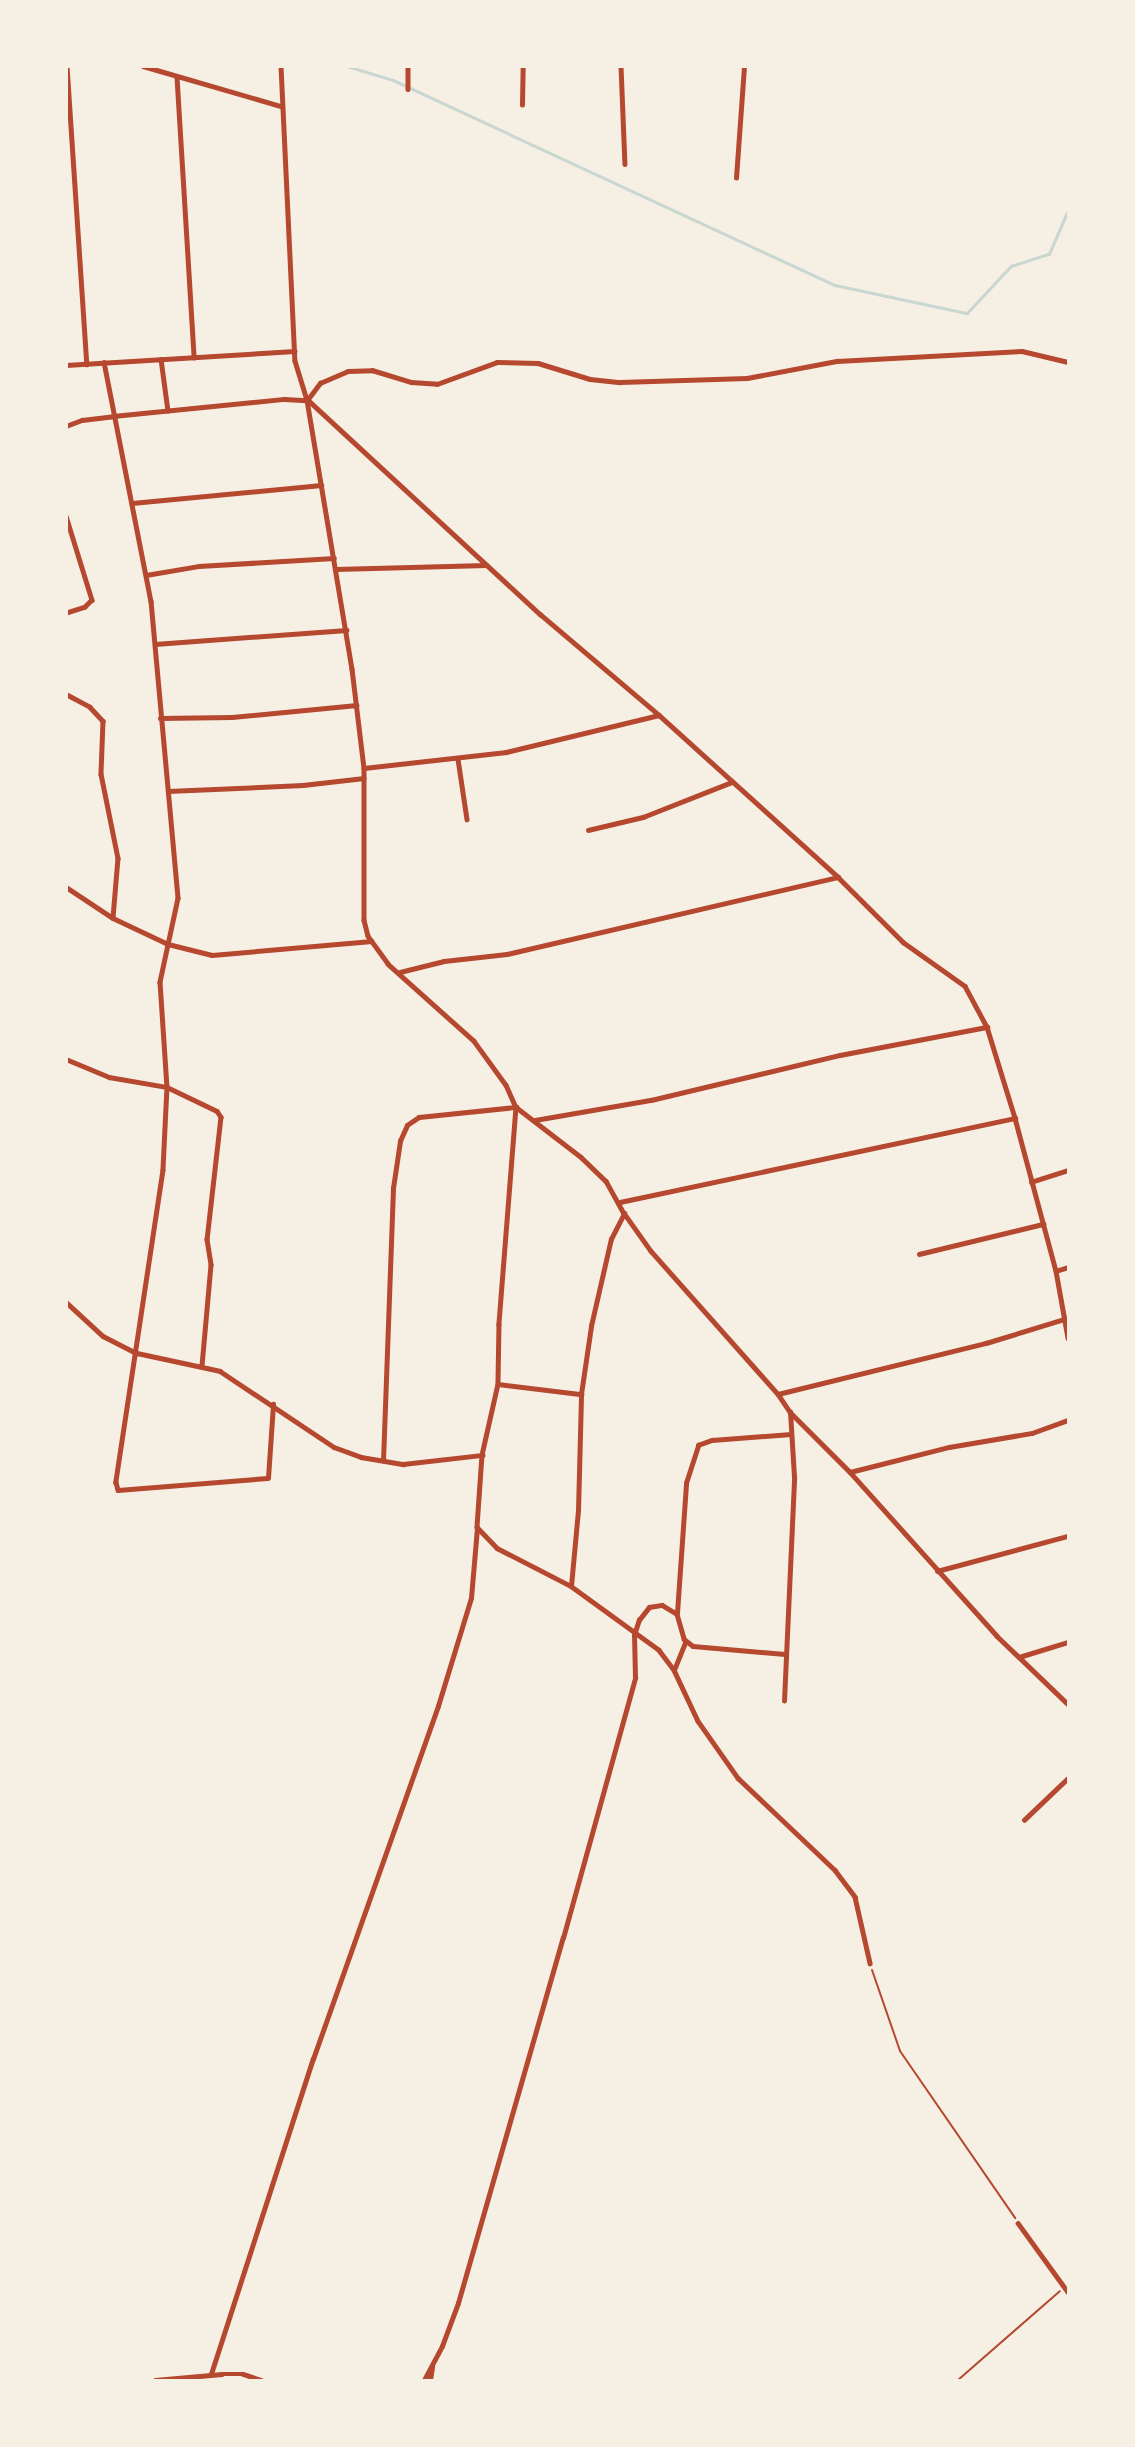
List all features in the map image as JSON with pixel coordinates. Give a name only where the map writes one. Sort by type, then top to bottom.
[{"type":"street","points":[[66,66],[87,363]]},
{"type":"street","points":[[143,66],[281,107]]},
{"type":"street","points":[[281,66],[295,351],[307,400],[356,705],[364,768],[364,920],[371,941],[388,964],[474,1041],[492,1063],[516,1107],[594,1168],[620,1202],[624,1213],[651,1251],[778,1394],[790,1412],[850,1472],[937,1571],[1018,1657],[1069,1704]]},
{"type":"street","points":[[408,66],[408,89]]},
{"type":"street","points":[[522,105],[523,66]]},
{"type":"street","points":[[621,66],[625,164]]},
{"type":"street","points":[[736,178],[744,66]]},
{"type":"street","points":[[177,77],[194,357]]},
{"type":"street","points":[[66,365],[295,351]]},
{"type":"street","points":[[307,400],[320,383],[330,376],[357,370],[391,374],[424,384],[437,384],[483,365],[520,361],[538,363],[590,379],[620,382],[747,378],[836,361],[1022,351],[1069,362]]},
{"type":"street","points":[[162,359],[168,411]]},
{"type":"street","points":[[104,362],[146,575],[155,644],[178,898],[160,982],[167,1087],[163,1170],[116,1482],[118,1490],[268,1478],[274,1404]]},
{"type":"street","points":[[66,426],[82,420],[113,416],[284,399],[307,400],[486,565],[659,715],[838,877],[903,942],[965,986],[987,1027],[1015,1118],[1056,1271],[1069,1338]]},
{"type":"street","points":[[132,503],[321,485]]},
{"type":"street","points":[[66,516],[93,600],[85,607],[66,613]]},
{"type":"street","points":[[146,575],[200,566],[334,558]]},
{"type":"street","points":[[336,569],[486,565]]},
{"type":"street","points":[[155,644],[346,630]]},
{"type":"street","points":[[66,694],[90,707],[103,721],[101,774],[118,858],[113,918]]},
{"type":"street","points":[[160,718],[232,717],[356,705]]},
{"type":"street","points":[[364,768],[458,760],[506,752],[659,715]]},
{"type":"street","points":[[458,760],[467,819]]},
{"type":"street","points":[[168,791],[303,785],[364,778]]},
{"type":"street","points":[[588,830],[643,817],[732,782]]},
{"type":"street","points":[[400,972],[444,961],[507,954],[838,877]]},
{"type":"street","points":[[66,887],[113,918],[168,944],[212,956],[303,945],[371,941]]},
{"type":"street","points":[[535,1120],[651,1100],[840,1055],[987,1027]]},
{"type":"street","points":[[66,1059],[108,1077],[167,1087],[217,1111],[222,1122],[207,1239],[211,1265],[202,1364]]},
{"type":"street","points":[[383,1461],[393,1188],[400,1141],[407,1125],[419,1117],[516,1107]]},
{"type":"street","points":[[211,2374],[313,2059],[438,1706],[471,1598],[482,1455],[498,1384],[500,1303],[516,1107]]},
{"type":"street","points":[[620,1202],[1015,1118]]},
{"type":"street","points":[[1031,1182],[1069,1170]]},
{"type":"street","points":[[571,1586],[578,1511],[581,1394],[598,1288],[611,1239],[624,1213]]},
{"type":"street","points":[[919,1254],[1043,1224]]},
{"type":"street","points":[[1056,1271],[1069,1267]]},
{"type":"street","points":[[66,1302],[103,1336],[137,1353],[202,1364],[243,1384],[334,1447],[403,1464],[482,1455]]},
{"type":"street","points":[[778,1394],[986,1343],[1066,1319]]},
{"type":"street","points":[[498,1384],[581,1394]]},
{"type":"street","points":[[785,1701],[785,1654],[793,1536],[790,1412]]},
{"type":"street","points":[[850,1472],[949,1447],[1032,1433],[1069,1420]]},
{"type":"street","points":[[785,1654],[692,1646],[686,1641],[677,1614],[686,1483],[698,1445],[712,1440],[791,1434]]},
{"type":"street","points":[[477,1527],[487,1540],[508,1556],[571,1586],[634,1635],[659,1650],[674,1670],[698,1721],[738,1778],[835,1870],[850,1889],[858,1904],[862,1936],[870,1963]]},
{"type":"street","points":[[937,1571],[1069,1536]]},
{"type":"street","points":[[424,2381],[458,2302],[628,1703],[635,1678],[634,1635],[649,1607],[662,1605],[677,1614]]},
{"type":"street","points":[[674,1670],[686,1641]]},
{"type":"street","points":[[1018,1657],[1069,1642]]},
{"type":"street","points":[[1024,1820],[1069,1778]]},
{"type":"street","points":[[1018,2223],[1067,2289]]},
{"type":"street","points":[[430,2381],[433,2364]]},
{"type":"street","points":[[155,2381],[211,2374],[243,2374],[261,2381]]},
{"type":"path","points":[[870,1963],[900,2051],[1018,2223]]},
{"type":"path","points":[[958,2381],[1067,2289]]},
{"type":"waterway","points":[[347,66],[393,80],[835,285],[967,313],[1011,266],[1049,254],[1068,210]]}]
